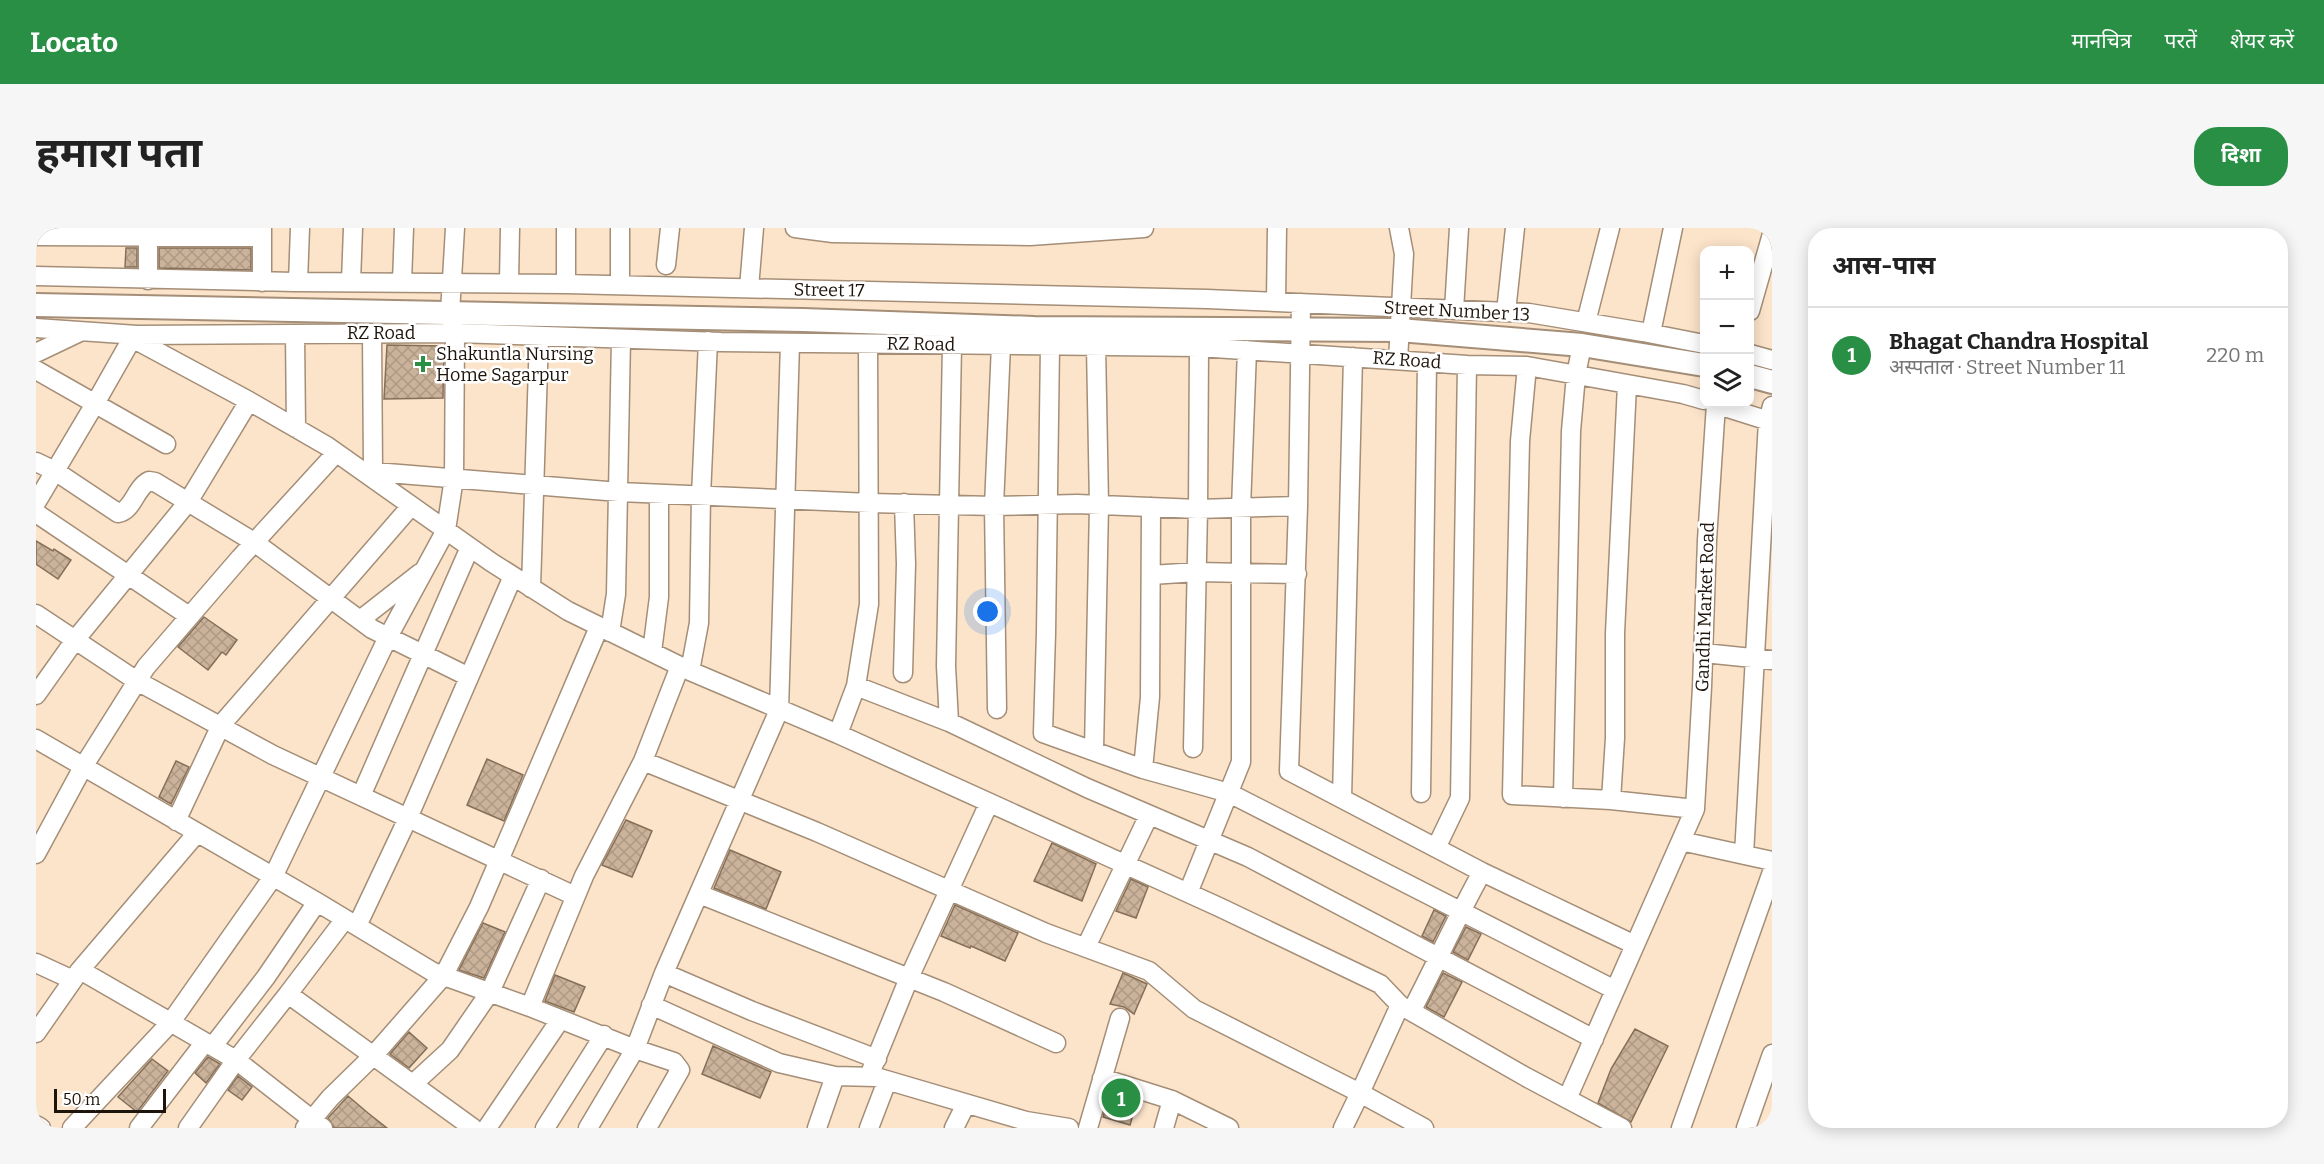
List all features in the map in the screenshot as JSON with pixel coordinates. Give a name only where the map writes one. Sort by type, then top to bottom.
[{"type":"street","points":[[298,282],[300,228]]},
{"type":"street","points":[[351,282],[353,228]]},
{"type":"street","points":[[402,282],[404,228]]},
{"type":"street","points":[[72,1128],[171,1022],[273,877],[388,638],[446,530],[454,478],[452,282],[455,228]]},
{"type":"street","points":[[509,283],[510,228]]},
{"type":"street","points":[[566,228],[566,284]]},
{"type":"street","points":[[620,228],[620,285]]},
{"type":"street","points":[[666,265],[670,228]]},
{"type":"street","points":[[750,288],[754,228]]},
{"type":"street","points":[[795,228],[833,233],[1030,236],[1144,228]]},
{"type":"street","points":[[1276,302],[1278,228]]},
{"type":"street","points":[[1398,360],[1404,254],[1399,228]]},
{"type":"street","points":[[1454,310],[1459,228]]},
{"type":"street","points":[[1506,312],[1515,228]]},
{"type":"street","points":[[1586,322],[1610,228]]},
{"type":"street","points":[[1651,333],[1673,228]]},
{"type":"street","points":[[148,232],[148,280]]},
{"type":"street","points":[[36,236],[148,232],[262,232],[262,282]]},
{"type":"street","points":[[1752,300],[1772,234]]},
{"type":"street","name":"Street 17","points":[[36,276],[262,282],[620,285],[1207,299]]},
{"type":"street","name":"Street Number 13","points":[[1207,299],[1528,313],[1700,343]]},
{"type":"street","points":[[1301,303],[1297,574],[1289,771],[1482,872],[1635,945]]},
{"type":"street","points":[[36,305],[453,323],[792,319],[954,335],[1399,330],[1582,345],[1700,364]]},
{"type":"street","name":"RZ Road","points":[[36,328],[84,330],[133,337],[372,333],[453,323],[539,336],[868,344],[954,335],[1001,345],[1199,347],[1527,366],[1683,393],[1700,399]]},
{"type":"street","points":[[36,353],[84,330]]},
{"type":"street","points":[[367,471],[372,333]]},
{"type":"street","points":[[295,334],[296,428]]},
{"type":"street","points":[[949,722],[946,666],[954,335]]},
{"type":"street","points":[[531,588],[539,336]]},
{"type":"street","points":[[36,503],[133,337],[249,401],[367,471],[411,506],[568,611],[685,669],[838,734],[1125,864],[1380,984],[1406,1007],[1526,1077],[1622,1128]]},
{"type":"street","points":[[36,963],[77,975],[171,1022],[209,1044],[236,1060],[313,1125],[330,1098],[374,1055],[444,975],[479,907],[498,860],[605,629],[616,594],[620,492],[621,339]]},
{"type":"street","points":[[530,1007],[575,896],[643,761],[685,669],[699,623],[701,496],[708,341]]},
{"type":"street","points":[[588,1128],[635,1049],[664,973],[779,710],[790,343]]},
{"type":"street","points":[[838,734],[856,686],[869,604],[868,344]]},
{"type":"street","points":[[997,709],[994,506],[1001,345]]},
{"type":"street","points":[[1563,798],[1571,431],[1576,375],[1582,345]]},
{"type":"street","points":[[1050,346],[1043,733],[1143,769],[1229,793],[1615,990]]},
{"type":"street","points":[[1094,750],[1099,505],[1096,346]]},
{"type":"street","points":[[1193,748],[1199,347]]},
{"type":"street","points":[[1188,893],[1240,762],[1241,508],[1247,350]]},
{"type":"street","points":[[1754,355],[1772,360]]},
{"type":"street","points":[[1342,798],[1353,357]]},
{"type":"street","points":[[1421,793],[1427,362]]},
{"type":"street","points":[[1436,848],[1460,798],[1467,364]]},
{"type":"street","points":[[1527,366],[1520,441],[1512,795],[1611,800],[1695,809],[1567,1099]]},
{"type":"street","points":[[36,370],[96,402],[166,444]]},
{"type":"street","points":[[1754,377],[1772,382]]},
{"type":"street","points":[[1611,800],[1614,738],[1614,633],[1627,384]]},
{"type":"street","points":[[36,695],[75,640],[188,502],[249,401]]},
{"type":"street","name":"Gandhi Market Road","points":[[1695,809],[1704,653],[1707,540],[1716,408]]},
{"type":"street","points":[[1734,408],[1771,416],[1764,659],[1753,715],[1747,775],[1744,855]]},
{"type":"street","points":[[36,854],[83,767],[146,667],[189,615],[336,453]]},
{"type":"street","points":[[36,462],[55,471],[118,513],[126,510],[144,483],[155,482],[254,542],[388,638],[469,677]]},
{"type":"street","points":[[367,471],[620,492],[786,500],[994,506],[1099,505],[1198,509],[1298,506]]},
{"type":"street","points":[[652,652],[659,597],[659,494]]},
{"type":"street","points":[[903,673],[906,564],[904,503]]},
{"type":"street","points":[[177,820],[220,725],[411,506]]},
{"type":"street","points":[[1143,769],[1150,697],[1151,507]]},
{"type":"street","points":[[36,513],[189,615]]},
{"type":"street","points":[[360,796],[470,547]]},
{"type":"street","points":[[360,620],[425,570]]},
{"type":"street","points":[[1151,575],[1197,572],[1297,574]]},
{"type":"street","points":[[188,1128],[236,1060],[288,994],[351,923],[408,818],[513,576]]},
{"type":"street","points":[[38,619],[75,640],[137,681],[273,755],[575,896]]},
{"type":"street","points":[[1704,653],[1764,659]]},
{"type":"street","points":[[856,686],[949,722],[1087,788],[1248,857],[1594,1039]]},
{"type":"street","points":[[36,740],[177,820],[424,967],[674,1062],[680,1070],[647,1128]]},
{"type":"street","points":[[643,761],[817,832],[1046,933],[1149,971],[1194,1009],[1424,1128]]},
{"type":"street","points":[[869,1128],[878,1072],[909,978],[989,803]]},
{"type":"street","points":[[1086,947],[1149,814]]},
{"type":"street","points":[[36,1033],[77,975],[197,833]]},
{"type":"street","points":[[1681,840],[1772,861]]},
{"type":"street","points":[[1343,1128],[1406,1007],[1439,958],[1460,911],[1482,872]]},
{"type":"street","points":[[1681,1128],[1772,872]]},
{"type":"street","points":[[413,1084],[450,1050],[490,992],[541,879]]},
{"type":"street","points":[[699,894],[909,978],[1056,1043]]},
{"type":"street","points":[[139,1128],[266,977],[317,902]]},
{"type":"street","points":[[664,973],[752,1011],[878,1072],[966,1104],[1026,1121],[1058,1127]]},
{"type":"street","points":[[288,994],[473,1128]]},
{"type":"street","points":[[651,1005],[779,1063],[835,1076],[878,1072]]},
{"type":"street","points":[[1088,1128],[1120,1018]]},
{"type":"street","points":[[487,1128],[560,1020]]},
{"type":"street","points":[[545,1128],[604,1035]]},
{"type":"street","points":[[1746,1128],[1772,1054]]},
{"type":"street","points":[[817,1128],[835,1076]]},
{"type":"street","points":[[1102,1078],[1172,1100],[1229,1128]]},
{"type":"street","points":[[1164,1128],[1172,1100]]},
{"type":"street","points":[[954,1128],[966,1104]]},
{"type":"street","points":[[36,1125],[41,1128]]},
{"type":"building","points":[[126,248],[137,248],[137,267],[125,267]]},
{"type":"building","points":[[159,248],[251,248],[251,270],[159,268]]},
{"type":"building","points":[[387,345],[444,346],[443,398],[384,399]]},
{"type":"building","points":[[36,541],[71,560],[58,579],[36,564]]},
{"type":"building","points":[[204,617],[237,640],[226,655],[222,652],[208,670],[178,647]]},
{"type":"building","points":[[487,759],[523,775],[504,821],[467,805]]},
{"type":"building","points":[[176,761],[189,767],[171,804],[159,797]]},
{"type":"building","points":[[626,820],[652,831],[632,877],[602,865]]},
{"type":"building","points":[[1052,843],[1096,864],[1082,901],[1034,881]]},
{"type":"building","points":[[730,850],[781,872],[766,909],[714,888]]},
{"type":"building","points":[[1131,879],[1148,887],[1136,918],[1116,911]]},
{"type":"building","points":[[955,905],[1018,933],[1005,961],[941,936]]},
{"type":"building","points":[[1434,910],[1446,916],[1433,942],[1422,936]]},
{"type":"building","points":[[483,923],[505,932],[484,978],[459,970]]},
{"type":"building","points":[[1466,927],[1481,934],[1468,960],[1453,952]]},
{"type":"building","points":[[1123,973],[1147,984],[1134,1014],[1124,1007],[1110,1004]]},
{"type":"building","points":[[1443,973],[1462,982],[1444,1017],[1426,1007]]},
{"type":"building","points":[[555,975],[585,987],[574,1012],[545,1001]]},
{"type":"building","points":[[1635,1029],[1668,1046],[1631,1122],[1598,1103],[1611,1069]]},
{"type":"building","points":[[409,1032],[427,1048],[409,1068],[390,1054]]},
{"type":"building","points":[[713,1046],[771,1072],[760,1098],[702,1074]]},
{"type":"building","points":[[208,1057],[220,1064],[206,1083],[195,1073]]},
{"type":"building","points":[[152,1059],[168,1071],[137,1112],[118,1097]]},
{"type":"building","points":[[238,1076],[252,1087],[242,1100],[228,1090]]},
{"type":"building","points":[[1110,1092],[1137,1101],[1130,1125],[1103,1117]]},
{"type":"building","points":[[348,1096],[387,1128],[334,1128],[328,1118]]},
{"type":"place","name":"Shakuntla Nursing Home Sagarpur","points":[[423,364]]},
{"type":"place","name":"Bhagat Chandra Hospital","points":[[1121,1098]]}]
